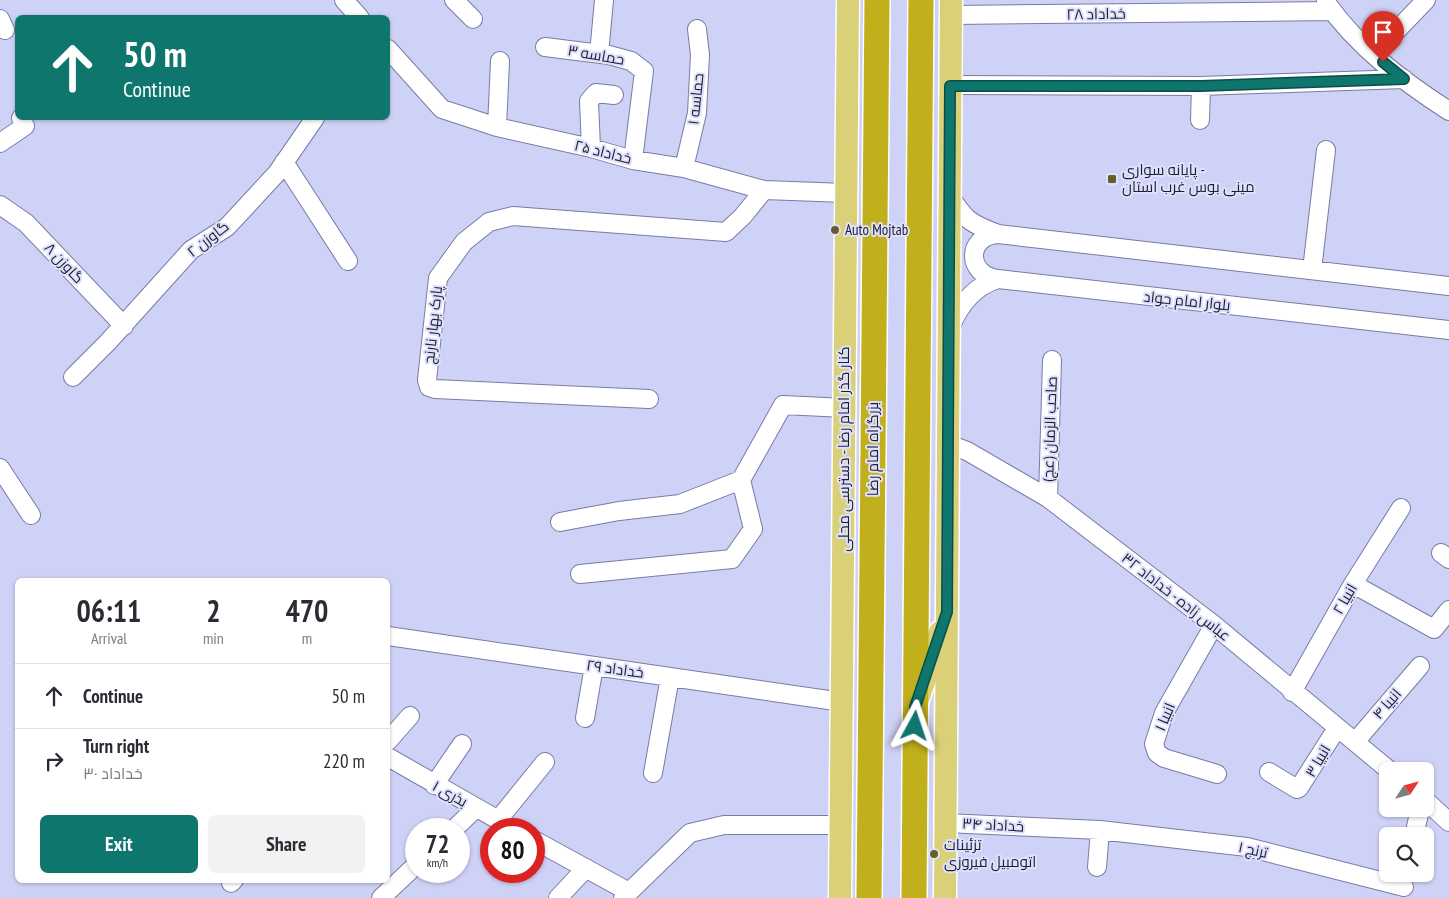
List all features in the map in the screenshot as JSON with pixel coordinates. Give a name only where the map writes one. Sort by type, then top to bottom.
[{"type":"highway","name":"بزرگراه امام رضا","points":[[869,898],[877,0]]},
{"type":"highway","points":[[914,898],[921,0]]},
{"type":"main road","name":"کنار گذر امام رضا - دسترسی محلی","points":[[840,898],[848,0]]},
{"type":"main road","points":[[945,898],[951,8]]},
{"type":"main road","points":[[846,193],[875,193]]},
{"type":"main road","points":[[844,520],[872,600]]},
{"type":"main road","points":[[915,707],[947,612]]},
{"type":"main road","points":[[841,825],[870,824]]},
{"type":"street","points":[[454,0],[473,19]]},
{"type":"street","points":[[599,54],[604,0]]},
{"type":"street","points":[[1374,54],[1426,0]]},
{"type":"street","points":[[1328,5],[1345,27],[1374,54],[1404,79],[1449,111]]},
{"type":"street","name":"خداداد ۲۸","points":[[951,8],[1328,5]]},
{"type":"street","name":"حماسه ۱","points":[[684,168],[697,113],[700,55],[697,29]]},
{"type":"street","name":"حماسه ۳","points":[[545,47],[599,54],[631,61],[644,72],[633,160]]},
{"type":"street","name":"خداداد ۲۵","points":[[390,55],[442,109],[497,127],[591,148],[633,160],[684,168],[764,190],[846,193]]},
{"type":"street","points":[[497,127],[500,61]]},
{"type":"street","points":[[950,86],[1201,86],[1404,79]]},
{"type":"street","points":[[1200,120],[1201,86]]},
{"type":"street","points":[[591,148],[589,101],[596,93],[614,95]]},
{"type":"street","points":[[0,143],[25,126],[22,120]]},
{"type":"street","name":"گاوزن ۲","points":[[73,377],[124,326],[191,250],[227,227],[277,173],[314,120]]},
{"type":"street","points":[[1312,270],[1326,150]]},
{"type":"street","points":[[284,162],[348,261]]},
{"type":"street","name":"پارک بهار نارنج","points":[[650,398],[435,389],[429,387],[427,380],[438,278],[464,242],[489,222],[513,216],[726,232],[743,216],[764,190]]},
{"type":"street","points":[[950,196],[965,218],[998,234],[1449,286]]},
{"type":"street","name":"گاوزن ۸","points":[[0,205],[26,222],[124,326]]},
{"type":"street","points":[[998,234],[985,237],[976,247],[974,253],[974,260],[980,272],[985,276],[998,279]]},
{"type":"street","points":[[949,331],[955,315],[966,301],[984,285],[998,279]]},
{"type":"street","name":"بلوار امام جواد","points":[[998,279],[1449,330]]},
{"type":"street","name":"صاحب الزمان (عج)","points":[[1048,498],[1052,360]]},
{"type":"street","points":[[560,522],[619,511],[680,504],[741,480],[784,405],[844,408]]},
{"type":"street","name":"عباس زاده - خداداد ۳۲","points":[[948,444],[967,451],[1048,498],[1214,626],[1379,762]]},
{"type":"street","points":[[0,468],[31,515]]},
{"type":"street","points":[[580,574],[732,559],[753,529],[741,480]]},
{"type":"street","name":"انبیا ۲","points":[[1292,692],[1353,584],[1402,508]]},
{"type":"street","points":[[1353,584],[1434,629],[1449,610]]},
{"type":"street","name":"انبیا ۱","points":[[1214,626],[1164,713],[1154,744],[1157,754],[1164,758],[1217,774]]},
{"type":"street","name":"خداداد ۲۹","points":[[390,636],[842,702]]},
{"type":"street","points":[[585,718],[594,666]]},
{"type":"street","name":"انبیا ۴","points":[[1354,742],[1420,666]]},
{"type":"street","points":[[654,773],[670,677]]},
{"type":"street","points":[[390,739],[410,716]]},
{"type":"street","name":"انبیا ۳","points":[[1269,772],[1297,789],[1300,788],[1337,728]]},
{"type":"street","points":[[434,785],[462,744]]},
{"type":"street","name":"بذری ۱","points":[[390,758],[494,818]]},
{"type":"street","points":[[500,818],[545,762]]},
{"type":"street","points":[[1434,806],[1447,815]]},
{"type":"street","points":[[466,818],[476,808]]},
{"type":"street","name":"خداداد ۳۴","points":[[945,822],[1100,830]]},
{"type":"street","points":[[545,846],[586,868],[626,895],[690,833],[724,825],[841,825]]},
{"type":"street","points":[[1097,867],[1100,830]]},
{"type":"street","name":"ترنج ۱","points":[[1100,830],[1247,847],[1404,886]]},
{"type":"street","points":[[558,898],[586,868]]},
{"type":"street","points":[[381,898],[405,875]]},
{"type":"place","name":"پایانه سواری - مینی بوس غرب استان","points":[[1112,179]]},
{"type":"place","name":"Auto Mojtab","points":[[835,230]]},
{"type":"place","name":"تزئینات اتومبیل فیروزی","points":[[934,854]]},
{"type":"route","points":[[915,726],[915,707],[947,612],[950,86],[1201,86],[1404,79],[1383,62]]}]
